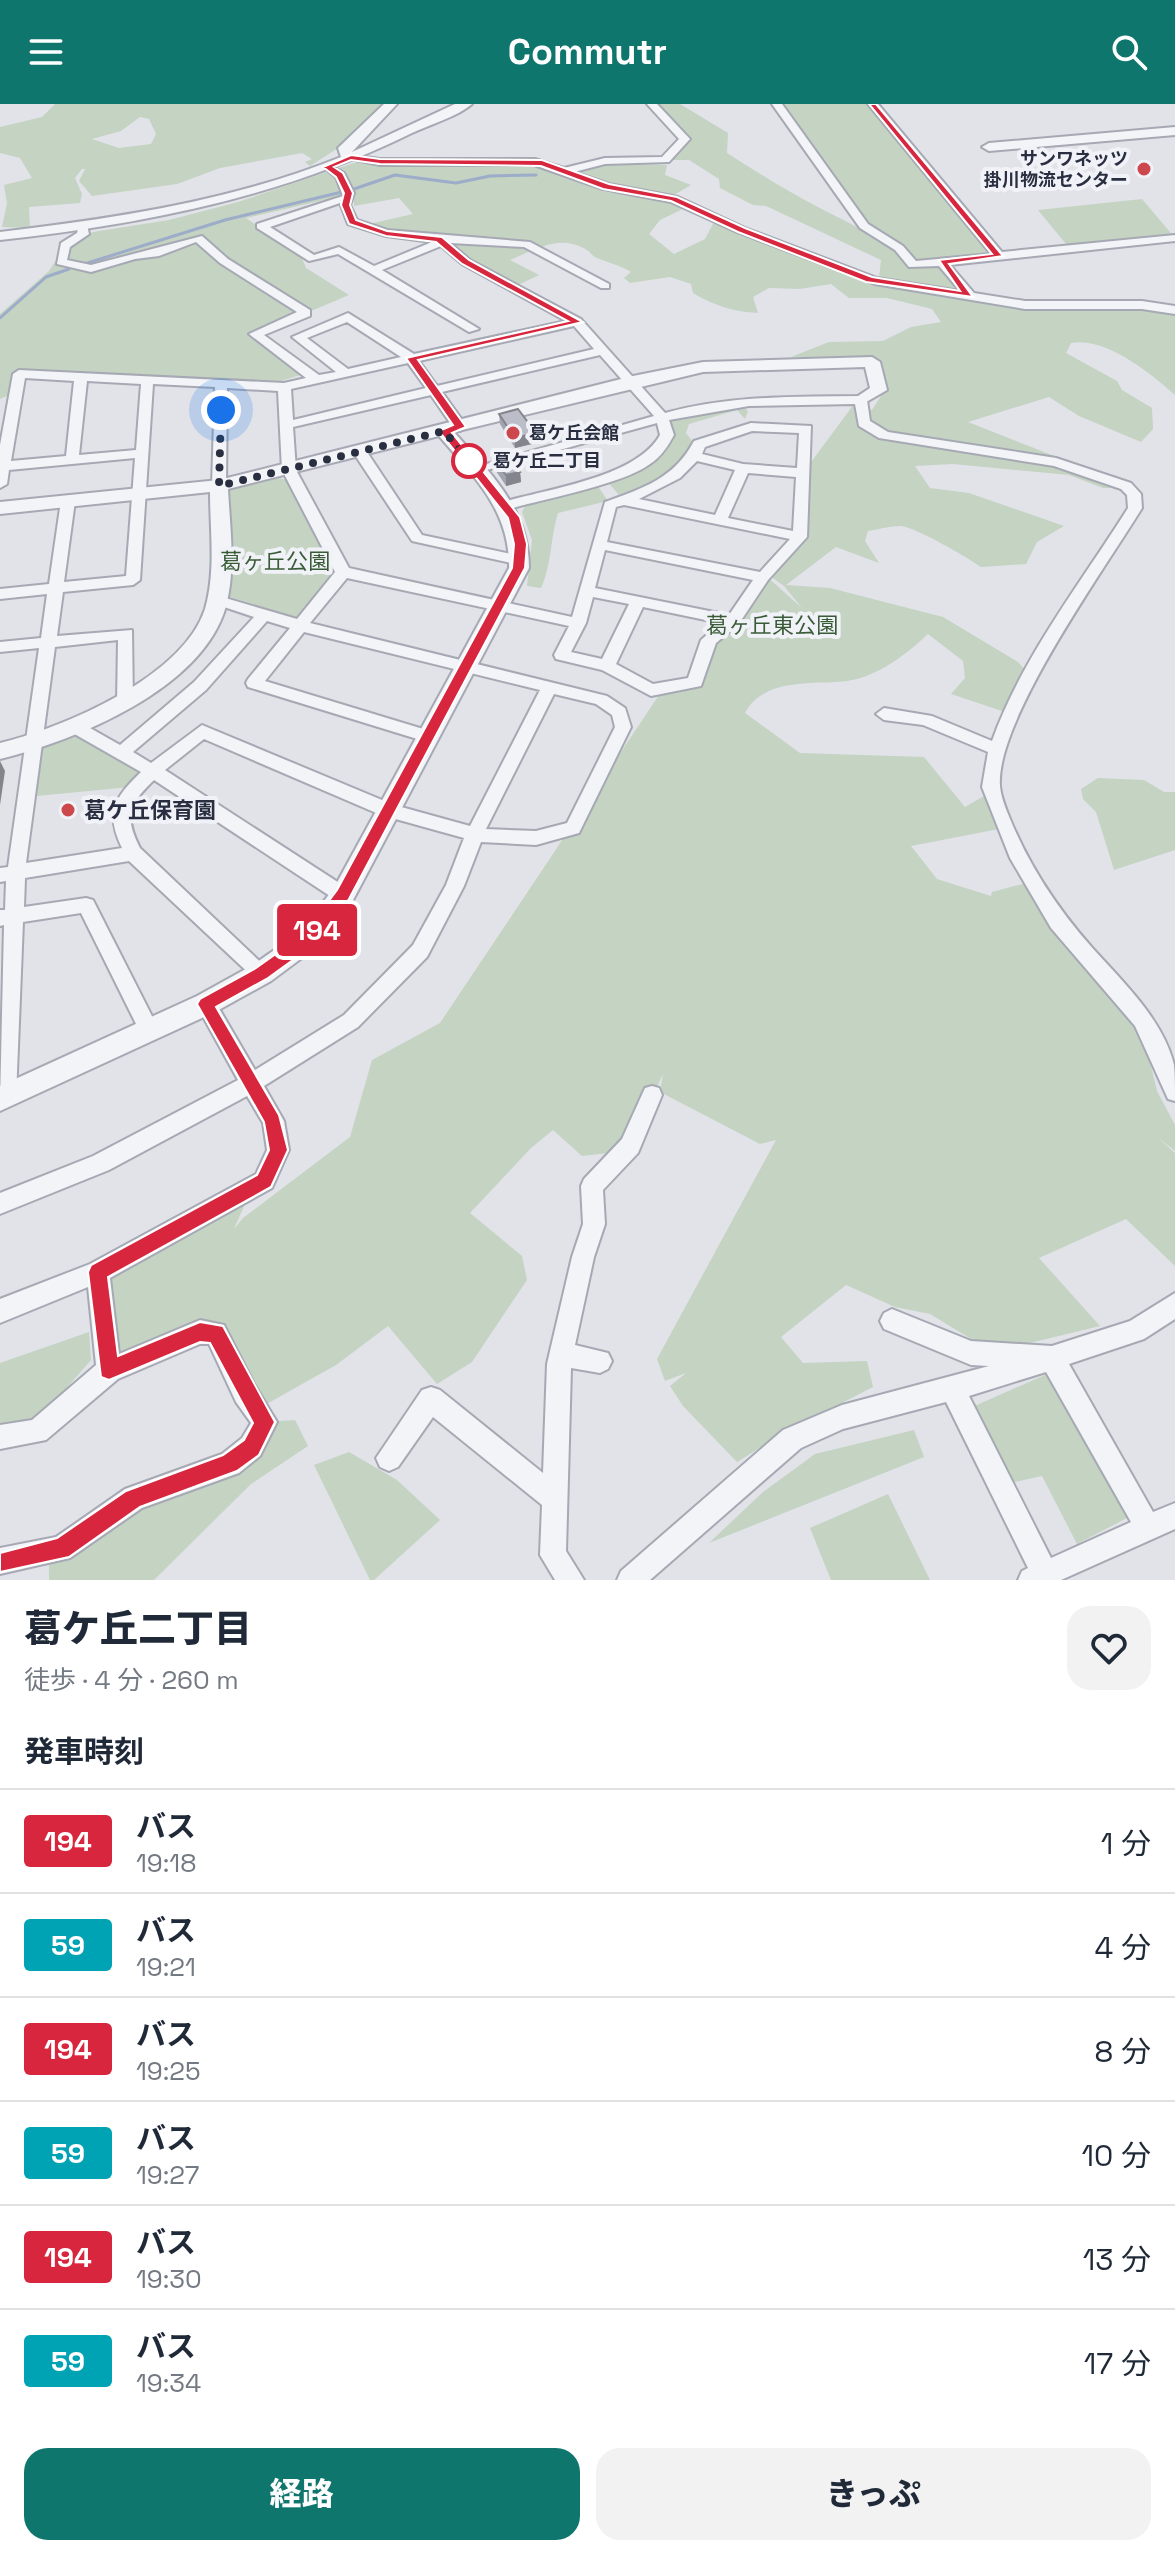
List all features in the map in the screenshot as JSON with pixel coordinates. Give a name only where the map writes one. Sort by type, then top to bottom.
[{"type":"street","points":[[391,104],[343,151],[351,158],[380,162],[535,162],[615,189],[674,199],[741,230],[870,280],[1025,305],[1142,305],[1175,310]]},
{"type":"street","points":[[0,236],[176,212],[328,167],[466,104]]},
{"type":"street","points":[[566,171],[605,161],[665,160],[685,139],[652,104]]},
{"type":"street","points":[[777,104],[864,226],[899,248],[913,265],[1175,238]]},
{"type":"street","points":[[873,104],[999,256]]},
{"type":"street","points":[[989,147],[1175,131]]},
{"type":"street","points":[[328,167],[340,175],[349,193],[346,198],[347,214],[352,222],[386,233],[440,240],[526,244],[605,286]]},
{"type":"street","points":[[346,198],[261,226],[313,259],[339,250],[473,329]]},
{"type":"street","points":[[83,227],[83,234],[65,245],[61,262],[91,269],[134,256],[155,254],[198,238],[224,261],[306,313],[255,334],[318,381]]},
{"type":"street","points":[[373,270],[440,240]]},
{"type":"street","points":[[440,240],[466,262],[577,322],[662,417],[667,435],[655,456],[626,472],[508,505]]},
{"type":"street","points":[[942,262],[969,295]]},
{"type":"street","points":[[68,501],[35,743],[8,873],[3,1098],[206,1004],[262,973],[309,939],[343,895],[427,736],[501,606],[520,560],[519,529],[508,505],[476,469],[452,429],[434,390],[411,358],[348,317],[298,337],[347,374]]},
{"type":"street","points":[[0,484],[19,374],[147,383],[284,387],[577,322]]},
{"type":"street","points":[[286,425],[605,350]]},
{"type":"street","points":[[0,508],[219,486],[633,381],[703,367],[872,362],[879,384],[878,390],[861,400],[749,402],[662,417],[476,469]]},
{"type":"street","points":[[72,460],[81,378]]},
{"type":"street","points":[[0,594],[133,580],[147,383]]},
{"type":"street","points":[[0,751],[77,728],[125,704],[199,641],[217,600],[221,385]]},
{"type":"street","points":[[284,387],[289,470],[343,572],[578,623]]},
{"type":"street","points":[[861,400],[864,423],[884,435],[1056,462],[1116,480],[1134,494],[1135,508],[1074,601],[996,749],[991,786],[1020,859],[1069,937],[1140,1017],[1175,1092]]},
{"type":"street","points":[[749,402],[751,427]]},
{"type":"street","points":[[751,427],[806,429],[800,537],[763,577],[733,621],[709,640],[695,682],[651,690],[607,666],[562,655],[578,623],[602,545],[610,505],[670,477],[696,457],[699,444],[751,427]]},
{"type":"street","points":[[360,452],[417,538],[520,560]]},
{"type":"street","points":[[3,466],[144,453]]},
{"type":"street","points":[[696,457],[743,468],[803,473]]},
{"type":"street","points":[[720,520],[743,468]]},
{"type":"street","points":[[600,479],[620,501],[800,537]]},
{"type":"street","points":[[602,545],[763,577]]},
{"type":"street","points":[[343,572],[254,683],[427,736]]},
{"type":"street","points":[[588,591],[733,621]]},
{"type":"street","points":[[217,600],[301,626],[601,700],[619,712],[623,727],[573,828],[557,836],[526,841],[475,834],[389,811],[202,731],[131,792],[121,809],[121,827],[133,853],[262,973]]},
{"type":"street","points":[[607,666],[638,601]]},
{"type":"street","points":[[121,753],[200,686],[264,615]]},
{"type":"street","points":[[0,647],[126,634],[125,704]]},
{"type":"street","points":[[0,1204],[101,1163],[252,1083],[351,1021],[420,951],[455,886],[475,834],[550,686]]},
{"type":"street","points":[[884,714],[926,720],[996,749]]},
{"type":"street","points":[[77,728],[154,772],[343,895]]},
{"type":"street","points":[[8,873],[133,853]]},
{"type":"street","points":[[7,917],[86,905],[149,1030]]},
{"type":"street","points":[[0,1311],[98,1272],[264,1181],[278,1150],[273,1121],[206,1004]]},
{"type":"street","points":[[571,1580],[553,1555],[561,1354],[583,1257],[594,1224],[592,1186],[630,1146],[652,1095]]},
{"type":"street","points":[[98,1272],[109,1370]]},
{"type":"street","points":[[630,1580],[792,1439],[842,1417],[952,1388],[1136,1331],[1175,1305]]},
{"type":"street","points":[[892,1321],[971,1353],[1052,1358]]},
{"type":"street","points":[[0,1437],[37,1431],[109,1370],[200,1332],[216,1333],[245,1393],[265,1422],[251,1447],[230,1464],[134,1498],[61,1549],[0,1561]]},
{"type":"street","points":[[561,1354],[600,1361]]},
{"type":"street","points":[[1052,1358],[1148,1528]]},
{"type":"street","points":[[952,1388],[1038,1577],[1175,1516]]},
{"type":"street","points":[[389,1458],[431,1399],[555,1499]]},
{"type":"green space","points":[[55,104],[382,104],[360,134],[310,166],[305,162],[312,159],[302,153],[220,168],[177,184],[92,196],[79,181],[85,169],[82,169],[75,178],[82,194],[80,203],[29,207],[30,228],[2,227],[7,203],[4,185],[32,178],[20,158],[0,153],[0,127],[42,117]],"holes":[[[140,117],[149,119],[156,134],[151,144],[119,148],[92,139],[121,131]]]},
{"type":"green space","points":[[654,104],[680,104],[728,133],[727,153],[868,233],[911,268],[939,266],[956,287],[950,290],[879,278],[881,260],[720,188],[719,179],[689,160],[667,160],[684,143]]},
{"type":"green space","points":[[782,104],[868,104],[992,253],[917,261],[905,248],[865,224]]},
{"type":"green space","name":"葛ヶ丘東公園","points":[[357,162],[533,164],[605,192],[654,197],[687,207],[660,220],[649,234],[674,254],[705,239],[715,220],[831,265],[866,282],[1025,310],[1134,307],[1175,314],[1175,395],[1113,351],[1084,343],[1071,343],[1066,353],[1117,381],[1122,390],[1152,408],[1153,429],[1141,442],[1079,416],[1049,397],[968,422],[1090,470],[1121,488],[1103,488],[1069,475],[953,464],[915,466],[930,488],[969,493],[1064,526],[1037,542],[1026,564],[981,567],[929,537],[897,526],[868,531],[865,541],[879,563],[836,547],[786,585],[830,588],[943,617],[1018,662],[1026,671],[1008,713],[951,694],[965,678],[963,661],[928,634],[901,657],[869,675],[847,681],[777,688],[753,701],[745,713],[800,753],[924,757],[965,807],[984,796],[999,829],[911,846],[937,879],[991,896],[992,892],[1026,883],[1044,918],[1142,1029],[1157,1091],[1175,1125],[1175,1151],[1157,1137],[1175,1153],[1175,1266],[1126,1219],[1039,1258],[1100,1326],[1030,1343],[981,1345],[930,1314],[895,1307],[846,1285],[781,1337],[803,1363],[867,1361],[873,1387],[785,1432],[737,1462],[683,1406],[670,1386],[686,1373],[665,1381],[657,1359],[776,1140],[760,1144],[660,1092],[663,1074],[626,1151],[582,1156],[553,1130],[531,1148],[470,1213],[522,1256],[527,1280],[472,1362],[437,1384],[388,1326],[336,1365],[263,1406],[219,1322],[114,1356],[112,1278],[249,1195],[234,1229],[243,1218],[350,1137],[372,1060],[440,1023],[661,692],[701,682],[709,640],[765,575],[802,608],[784,586],[770,576],[804,536],[803,473],[854,404],[872,410],[886,388],[875,357],[791,357],[829,342],[883,341],[911,327],[941,322],[932,309],[887,298],[849,298],[831,284],[800,289],[769,288],[753,297],[758,313],[732,309],[700,297],[693,293],[691,284],[670,277],[630,283],[624,278],[631,272],[567,243],[548,245],[510,260],[539,275],[516,286],[441,242],[391,234],[369,224],[413,214],[399,198],[354,206],[354,193],[246,218],[301,256],[306,268],[349,295],[250,337],[300,375],[275,383],[18,372],[7,396],[0,399],[0,314],[49,271],[63,250],[93,232],[169,220],[238,202]]},
{"type":"green space","points":[[605,163],[667,165],[665,175],[691,185],[672,196],[612,185],[577,172]]},
{"type":"green space","points":[[1142,199],[1175,238],[1071,250],[1038,210]]},
{"type":"green space","points":[[741,405],[748,411],[745,419],[737,410],[689,424],[686,433],[692,441],[688,452],[663,476],[619,495],[607,481],[653,463],[666,447],[670,421],[675,418]]},
{"type":"green space","name":"葛ヶ丘公園","points":[[279,478],[286,480],[333,571],[300,619],[224,595],[226,493],[230,489]]},
{"type":"green space","points":[[597,485],[608,501],[558,513],[541,588],[527,586],[532,540],[522,512],[526,504]]},
{"type":"green space","points":[[79,729],[145,773],[130,787],[37,796],[42,745]]},
{"type":"green space","points":[[1098,778],[1144,780],[1164,792],[1175,792],[1175,850],[1114,870],[1096,812],[1083,799],[1081,789]]},
{"type":"green space","points":[[89,1332],[91,1360],[42,1416],[0,1426],[0,1363]]},
{"type":"green space","points":[[1047,1374],[1127,1518],[1077,1544],[1042,1476],[1006,1484],[970,1408]]},
{"type":"green space","points":[[295,1420],[308,1446],[251,1484],[154,1580],[49,1580],[49,1560],[134,1498],[226,1465],[265,1422]]},
{"type":"green space","points":[[914,1430],[924,1457],[709,1543],[763,1492],[815,1454]]},
{"type":"green space","points":[[349,1452],[397,1480],[440,1520],[374,1580],[370,1580],[314,1465]]},
{"type":"green space","points":[[888,1494],[930,1580],[831,1580],[810,1528]]},
{"type":"building","points":[[518,409],[536,433],[515,438],[499,414]]},
{"type":"building","points":[[510,456],[520,472],[506,475],[495,460]]},
{"type":"waterway","points":[[354,189],[395,175],[456,183],[490,176],[536,175]]},
{"type":"waterway","points":[[81,265],[225,220],[342,192]]},
{"type":"waterway","points":[[0,318],[46,277],[69,269]]},
{"type":"bus line","name":"194","points":[[0,1561],[61,1549],[134,1498],[230,1464],[251,1447],[265,1422],[245,1393],[216,1333],[200,1332],[109,1370],[98,1272],[264,1181],[278,1150],[273,1121],[206,1004],[262,973],[309,939],[343,895],[519,568],[519,529],[508,505],[444,431],[460,427],[411,358],[577,322],[466,262],[439,239],[386,233],[352,222],[345,205],[349,193],[340,175],[328,167],[351,158],[380,162],[542,163],[607,187],[674,199],[741,230],[870,280],[969,295],[942,262],[999,256],[873,104]]},
{"type":"place","name":"サンワネッツ 掛川物流センター","points":[[1144,169]]},
{"type":"place","name":"葛ケ丘会館","points":[[513,433]]},
{"type":"place","name":"葛ケ丘二丁目","points":[[469,461]]},
{"type":"place","name":"葛ケ丘保育園","points":[[68,810]]},
{"type":"route","points":[[221,410],[219,486],[444,431],[476,469],[469,461]]}]
